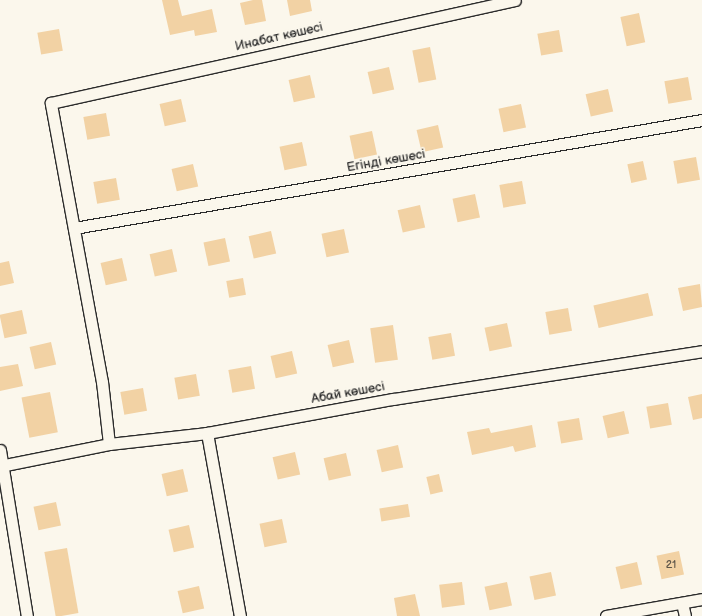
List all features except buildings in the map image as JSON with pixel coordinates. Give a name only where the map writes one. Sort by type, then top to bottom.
[{"type":"street","name":"Инабат көшесі","points":[[74,228],[51,103],[498,1],[515,0]]},
{"type":"street","name":"Егінді көшесі","points":[[74,228],[702,120]]},
{"type":"street","points":[[74,228],[102,382],[109,444]]},
{"type":"street","name":"Абай көшесі","points":[[1,466],[109,444],[207,433],[393,399],[702,351]]},
{"type":"street","points":[[207,433],[240,616]]},
{"type":"street","points":[[0,450],[1,466],[27,616]]},
{"type":"street","points":[[606,616],[702,599]]},
{"type":"street","points":[[682,603],[685,616]]}]
